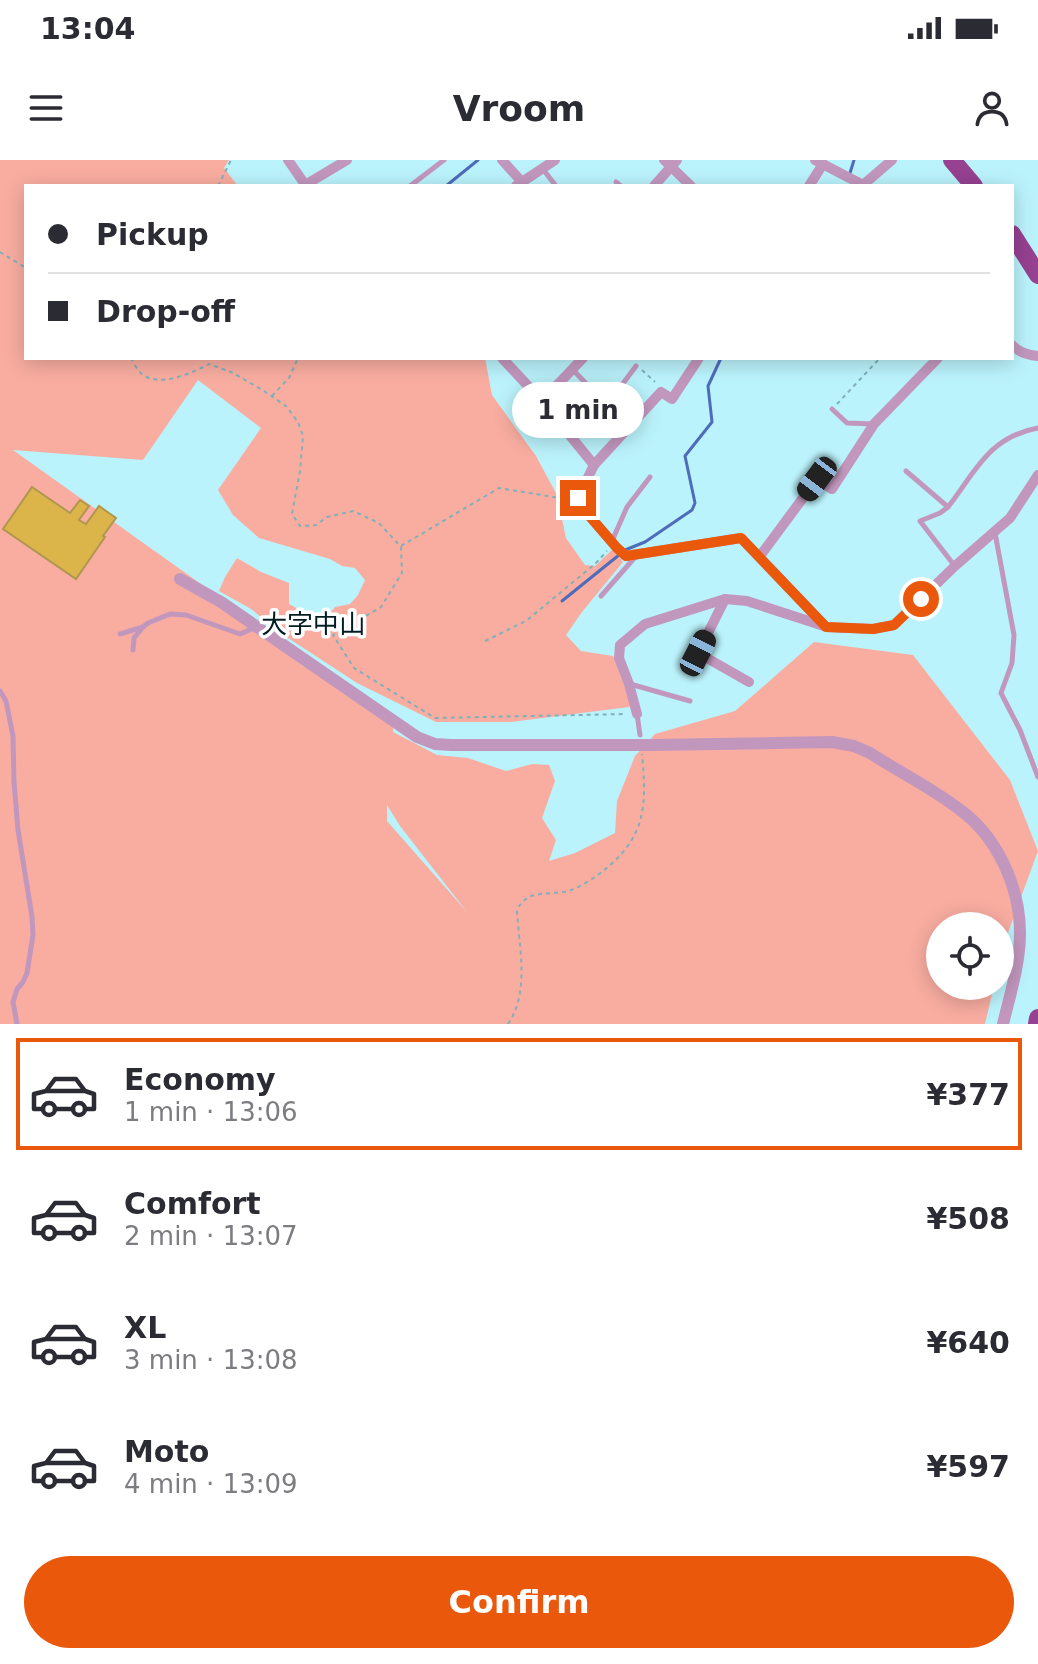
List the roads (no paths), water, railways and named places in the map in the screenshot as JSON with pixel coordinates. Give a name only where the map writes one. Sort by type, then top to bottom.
[{"type":"highway","points":[[952,160],[972,184]]},
{"type":"highway","points":[[1014,237],[1038,275]]},
{"type":"highway","points":[[1037,1024],[1038,1018]]},
{"type":"street","points":[[288,160],[305,184]]},
{"type":"street","points":[[309,184],[347,160]]},
{"type":"street","points":[[502,160],[519,184],[555,160]]},
{"type":"street","points":[[865,184],[892,160]]},
{"type":"street","points":[[655,184],[671,162],[689,184]]},
{"type":"street","points":[[810,184],[819,162],[862,184]]},
{"type":"street","points":[[1014,348],[1038,356]]},
{"type":"street","points":[[504,360],[594,465]]},
{"type":"street","points":[[542,401],[581,360]]},
{"type":"street","points":[[698,360],[672,399],[661,392],[594,465],[578,498],[580,505],[626,556],[741,538],[826,627]]},
{"type":"street","points":[[760,556],[817,479],[832,489],[874,424],[936,360]]},
{"type":"street","points":[[637,714],[619,658],[620,645],[645,624],[725,599],[747,601],[826,627],[873,629],[894,625],[1010,518],[1038,475]]},
{"type":"street","points":[[180,579],[221,602],[400,727],[435,744],[832,742],[870,753],[960,809],[977,825],[1001,858],[1019,914],[1020,935],[1003,1024]]},
{"type":"street","points":[[725,599],[698,653],[749,682]]},
{"type":"lane","points":[[413,184],[444,160]]},
{"type":"lane","points":[[542,167],[555,184]]},
{"type":"lane","points":[[573,369],[607,405],[636,366]]},
{"type":"lane","points":[[832,409],[847,423],[874,424]]},
{"type":"lane","points":[[955,566],[920,521],[948,507],[996,445],[1038,428]]},
{"type":"lane","points":[[906,471],[948,507]]},
{"type":"lane","points":[[612,543],[627,507],[650,477]]},
{"type":"lane","points":[[995,532],[1014,635],[1012,663],[1001,693],[1020,730],[1038,777]]},
{"type":"lane","points":[[601,596],[637,554]]},
{"type":"lane","points":[[133,650],[134,638],[143,627],[170,614],[186,615],[240,634],[256,627]]},
{"type":"lane","points":[[120,634],[143,627]]},
{"type":"lane","points":[[629,684],[690,701]]},
{"type":"lane","points":[[0,691],[6,701],[13,736],[18,830],[33,935],[27,973],[13,1002],[17,1024]]},
{"type":"lane","points":[[637,714],[640,735]]},
{"type":"waterway","points":[[448,184],[478,160]]},
{"type":"waterway","points":[[850,173],[854,160]]},
{"type":"waterway","points":[[625,550],[645,542],[692,510],[695,503],[685,456],[712,422],[708,386],[720,360]]},
{"type":"waterway","points":[[562,601],[619,555]]},
{"type":"district","name":"大字中山","points":[[313,624]]}]
